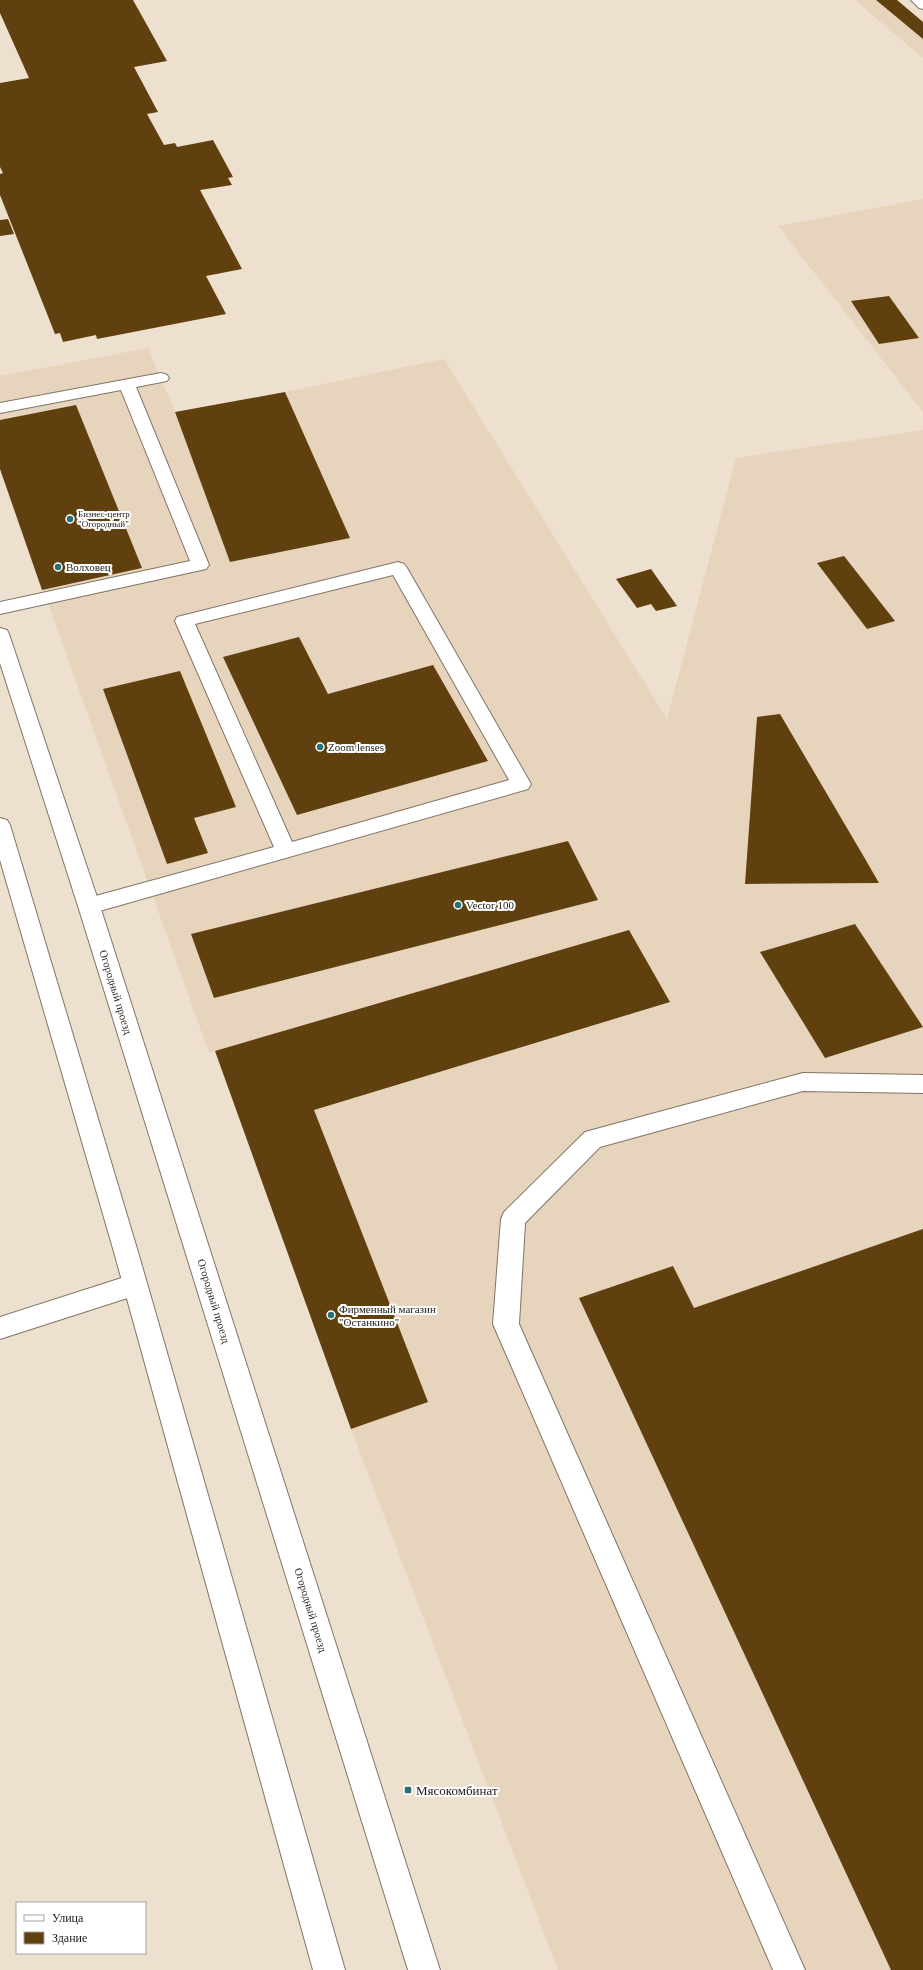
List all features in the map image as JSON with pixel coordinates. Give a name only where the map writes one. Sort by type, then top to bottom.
[{"type":"main road","points":[[917,0],[923,5]]},
{"type":"main road","points":[[0,408],[161,378]]},
{"type":"main road","points":[[0,608],[200,565],[127,385]]},
{"type":"main road","points":[[89,906],[286,851],[522,784],[398,568],[184,621],[286,851]]},
{"type":"main road","name":"Огородный проезд","points":[[0,634],[89,906],[424,1970]]},
{"type":"main road","points":[[0,825],[126,1252],[134,1285],[329,1970]]},
{"type":"main road","points":[[789,1970],[506,1324],[513,1219],[593,1139],[803,1082],[923,1084]]},
{"type":"main road","points":[[0,1328],[134,1285]]},
{"type":"shaded area","points":[[855,0],[897,0],[923,22],[923,58]]},
{"type":"shaded area","points":[[923,199],[923,412],[778,226]]},
{"type":"shaded area","points":[[148,348],[175,412],[231,562],[350,538],[285,392],[444,359],[667,719],[736,458],[923,430],[923,1970],[558,1970],[351,1429],[215,1051],[209,1053],[0,469],[0,376]]},
{"type":"building","points":[[0,0],[133,0],[167,61],[134,67],[158,112],[147,114],[164,145],[175,143],[177,147],[213,140],[233,177],[228,178],[232,185],[200,190],[242,269],[206,276],[226,314],[97,339],[96,335],[63,342],[60,333],[55,334],[0,195],[0,174],[3,173],[0,167],[0,83],[29,78],[0,13]]},
{"type":"building","points":[[876,0],[897,0],[923,22],[923,39]]},
{"type":"building","points":[[8,219],[14,234],[0,236],[0,220]]},
{"type":"building","points":[[889,296],[919,338],[879,344],[851,301]]},
{"type":"building","points":[[285,392],[350,538],[230,562],[175,412]]},
{"type":"building","name":"Бизнес-центр \"Огородный\"","points":[[76,405],[142,568],[42,590],[0,469],[0,420]]},
{"type":"building","points":[[844,556],[895,621],[867,629],[817,563]]},
{"type":"building","points":[[651,569],[677,606],[656,611],[651,604],[637,608],[616,579]]},
{"type":"building","points":[[299,637],[328,694],[433,665],[488,761],[297,815],[223,657]]},
{"type":"building","points":[[180,671],[236,807],[194,818],[208,853],[167,864],[103,689]]},
{"type":"building","points":[[780,714],[879,883],[745,884],[757,717]]},
{"type":"building","points":[[568,841],[598,900],[214,998],[191,934]]},
{"type":"building","points":[[855,924],[923,1027],[825,1058],[760,952]]},
{"type":"building","points":[[629,930],[670,1002],[314,1110],[428,1402],[351,1429],[215,1051]]},
{"type":"building","points":[[923,1229],[923,1970],[891,1970],[579,1298],[673,1266],[694,1308]]},
{"type":"place","name":"Бизнес-центр \"Огородный\"","points":[[70,519]]},
{"type":"place","name":"Волховец","points":[[58,567]]},
{"type":"place","name":"Zoom lenses","points":[[320,747]]},
{"type":"place","name":"Vector 100","points":[[458,905]]},
{"type":"place","name":"Фирменный магазин \"Останкино\"","points":[[331,1315]]},
{"type":"place","name":"Мясокомбинат","points":[[408,1790]]}]
